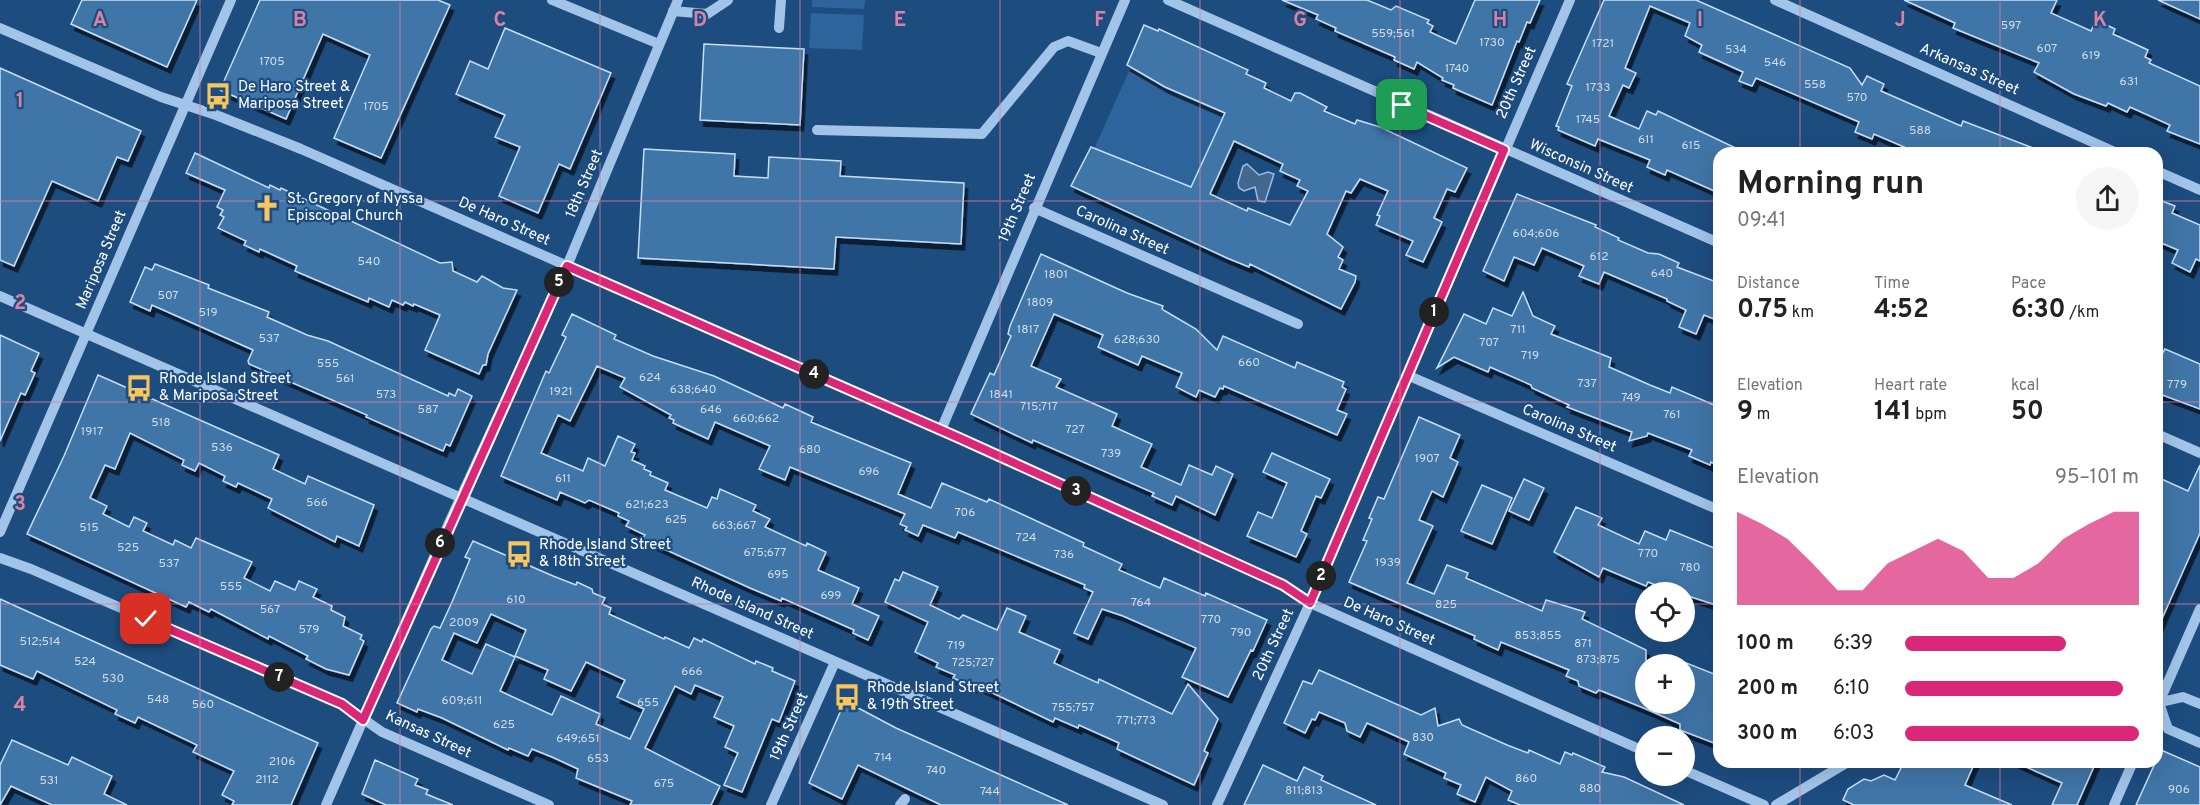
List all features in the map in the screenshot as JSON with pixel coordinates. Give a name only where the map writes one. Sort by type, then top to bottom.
[{"type":"street","name":"Mariposa Street","points":[[0,532],[231,0]]},
{"type":"street","points":[[552,0],[659,44]]},
{"type":"street","name":"18th Street","points":[[326,805],[461,498],[567,266],[678,0]]},
{"type":"street","points":[[674,11],[707,14],[728,0]]},
{"type":"street","points":[[779,28],[781,0]]},
{"type":"street","name":"19th Street","points":[[941,430],[1034,208],[1125,0]]},
{"type":"street","name":"Wisconsin Street","points":[[1168,0],[1713,240]]},
{"type":"street","name":"20th Street","points":[[1217,805],[1310,603],[1570,0]]},
{"type":"street","name":"Arkansas Street","points":[[1775,0],[2104,147]]},
{"type":"street","name":"De Haro Street","points":[[0,28],[161,97],[301,149],[941,430],[1283,585],[1310,603],[1635,747]]},
{"type":"street","points":[[817,129],[982,134],[1054,47],[1068,41],[1101,53]]},
{"type":"street","points":[[2163,174],[2200,190]]},
{"type":"street","name":"Carolina Street","points":[[1034,208],[1298,324]]},
{"type":"street","name":"Rhode Island Street","points":[[0,296],[1163,805]]},
{"type":"street","name":"Carolina Street","points":[[1407,375],[1713,507]]},
{"type":"street","points":[[2163,437],[2200,453]]},
{"type":"street","name":"Kansas Street","points":[[0,558],[31,568],[342,704],[382,732],[549,805]]},
{"type":"street","points":[[2163,693],[2200,609]]},
{"type":"street","name":"19th Street","points":[[771,805],[835,662]]},
{"type":"street","points":[[2163,703],[2183,697],[2200,704]]},
{"type":"street","points":[[2163,716],[2168,729],[2200,743]]},
{"type":"street","points":[[1776,805],[1838,768]]},
{"type":"street","points":[[2114,805],[2130,768]]},
{"type":"street","points":[[1695,775],[1764,805]]},
{"type":"shaded area","points":[[812,0],[865,0],[864,9],[812,7]]},
{"type":"shaded area","points":[[811,13],[864,15],[862,50],[809,48]]},
{"type":"shaded area","points":[[1131,67],[1228,114],[1195,189],[1134,162],[1131,167],[1117,157],[1094,149]]},
{"type":"shaded area","points":[[1247,164],[1259,175],[1268,172],[1274,174],[1265,202],[1258,201],[1255,187],[1244,191],[1239,188],[1238,183],[1243,166]]},
{"type":"building","points":[[82,0],[197,0],[167,67],[71,24]]},
{"type":"building","points":[[260,0],[438,0],[450,5],[381,158],[334,138],[370,55],[323,34],[286,119],[220,90]]},
{"type":"building","points":[[1282,0],[1367,0],[1391,10],[1396,6],[1429,20],[1427,23],[1433,26],[1430,32],[1456,44],[1475,0],[1540,0],[1530,23],[1527,22],[1519,42],[1517,41],[1492,105],[1453,88],[1454,85],[1442,80],[1443,78],[1417,62],[1414,69],[1394,60],[1395,57],[1335,31],[1336,28],[1316,19],[1318,15]]},
{"type":"building","points":[[1604,0],[1696,0],[1850,68],[1862,85],[1867,76],[1884,84],[1881,91],[1961,126],[1963,121],[2030,147],[1904,147],[1874,134],[1872,139],[1855,132],[1859,122],[1756,78],[1752,86],[1739,81],[1743,72],[1699,52],[1702,45],[1685,36],[1690,23],[1650,6],[1625,68],[1636,73],[1629,88],[1623,85],[1609,116],[1639,129],[1647,111],[1656,115],[1658,111],[1733,147],[1713,147],[1713,190],[1667,170],[1665,175],[1647,167],[1650,160],[1598,139],[1595,146],[1558,130],[1559,127],[1556,126],[1572,86],[1567,84]]},
{"type":"building","points":[[1904,0],[2057,0],[2051,13],[2091,31],[2096,20],[2115,29],[2113,34],[2148,50],[2145,57],[2151,60],[2149,63],[2200,86],[2200,144],[2167,131],[2170,125],[2130,107],[2127,112],[2108,103],[2106,106],[2074,94],[2034,72],[2039,63],[1953,28],[1955,23]]},
{"type":"building","points":[[2158,0],[2200,0],[2200,19]]},
{"type":"building","points":[[1144,25],[1158,31],[1159,29],[1248,70],[1246,74],[1266,83],[1264,88],[1291,101],[1295,93],[1300,93],[1327,107],[1324,111],[1355,124],[1357,120],[1380,127],[1467,168],[1455,192],[1447,189],[1434,218],[1442,222],[1423,262],[1406,255],[1413,241],[1376,225],[1380,216],[1377,215],[1388,191],[1360,179],[1351,193],[1346,191],[1327,234],[1343,247],[1338,257],[1343,260],[1339,269],[1356,276],[1341,309],[1250,264],[1249,267],[1227,258],[1071,186],[1091,147],[1191,187],[1225,113],[1165,87],[1127,65]],"holes":[[[1234,141],[1283,164],[1280,171],[1300,180],[1297,186],[1308,191],[1290,225],[1248,208],[1247,211],[1210,194]]]},
{"type":"building","points":[[505,28],[611,73],[570,169],[559,164],[538,213],[499,196],[520,147],[495,137],[505,115],[456,94],[470,61],[488,69]]},
{"type":"building","points":[[704,44],[804,49],[800,125],[700,120]]},
{"type":"building","points":[[0,68],[141,131],[128,161],[117,157],[98,201],[52,181],[14,266],[0,260]]},
{"type":"building","points":[[644,149],[735,154],[734,176],[768,178],[769,157],[841,161],[840,176],[964,183],[961,244],[836,237],[834,269],[638,258]]},
{"type":"building","points":[[195,153],[269,188],[270,185],[280,190],[281,188],[440,263],[452,262],[453,271],[477,282],[482,276],[503,288],[517,290],[488,354],[486,365],[483,365],[479,374],[425,350],[440,315],[405,302],[403,305],[392,300],[389,307],[369,298],[368,302],[295,271],[297,266],[260,249],[259,252],[244,245],[246,241],[218,228],[224,217],[220,215],[223,210],[217,207],[225,190],[186,173]]},
{"type":"building","points":[[1517,194],[1596,225],[1595,227],[1619,238],[1618,240],[1648,253],[1659,254],[1679,263],[1677,267],[1713,281],[1713,319],[1704,315],[1696,334],[1679,327],[1686,310],[1667,299],[1604,272],[1599,284],[1579,276],[1584,266],[1542,248],[1534,265],[1514,257],[1504,281],[1483,271]]},
{"type":"building","points":[[2163,201],[2175,206],[2172,213],[2200,225],[2200,261],[2196,259],[2190,272],[2172,263],[2178,250],[2163,244]]},
{"type":"building","points":[[1041,254],[1127,293],[1163,306],[1162,309],[1196,329],[1217,350],[1223,336],[1295,368],[1297,362],[1344,382],[1342,387],[1346,389],[1337,410],[1347,414],[1337,435],[1224,386],[1223,389],[1220,388],[1215,397],[1199,390],[1196,397],[1176,387],[1182,373],[1142,356],[1138,365],[1098,347],[1103,335],[1054,314],[1031,366],[1061,379],[1056,387],[1117,414],[1112,426],[1152,444],[1141,467],[1181,485],[1189,465],[1212,475],[1216,466],[1233,474],[1215,515],[1176,496],[1172,505],[1152,496],[1154,493],[1033,440],[1032,443],[971,414],[990,373],[994,375],[1011,336],[1008,334],[1010,326]]},
{"type":"building","points":[[155,264],[269,312],[267,317],[307,335],[328,341],[448,396],[449,393],[455,396],[458,389],[472,396],[450,446],[446,444],[443,451],[366,417],[367,415],[249,364],[253,350],[152,305],[150,311],[130,302],[145,267],[152,270]]},
{"type":"building","points":[[1523,292],[1533,316],[1555,326],[1551,334],[1611,358],[1609,367],[1650,385],[1670,393],[1672,387],[1713,404],[1713,463],[1711,462],[1710,465],[1689,456],[1692,450],[1648,433],[1647,436],[1629,441],[1632,432],[1567,407],[1569,405],[1532,388],[1531,385],[1490,367],[1488,372],[1454,357],[1437,368],[1464,314],[1486,324],[1493,308],[1512,316]]},
{"type":"building","points":[[572,314],[616,335],[614,339],[653,356],[714,376],[783,408],[785,404],[813,417],[811,422],[911,463],[898,494],[931,508],[942,483],[987,502],[989,499],[1084,543],[1083,546],[1122,564],[1119,570],[1160,588],[1164,578],[1205,596],[1206,593],[1267,620],[1253,651],[1251,650],[1228,697],[1182,677],[1196,648],[1123,616],[1102,609],[1088,639],[1074,633],[1093,592],[1084,588],[1085,585],[958,532],[955,538],[923,525],[918,536],[905,530],[907,527],[900,524],[905,514],[790,467],[785,480],[759,469],[770,446],[715,422],[708,439],[673,423],[674,420],[669,418],[671,415],[620,387],[625,378],[597,366],[570,421],[558,415],[541,453],[583,471],[588,458],[605,466],[618,436],[635,444],[631,452],[635,453],[632,460],[645,466],[644,469],[651,472],[650,475],[668,483],[665,490],[707,508],[712,497],[717,499],[720,489],[756,505],[753,511],[770,519],[765,527],[806,546],[807,543],[826,552],[818,570],[859,588],[852,604],[879,616],[868,640],[853,633],[854,630],[782,598],[781,601],[750,588],[642,539],[645,535],[626,526],[629,521],[618,516],[619,513],[589,500],[585,503],[560,492],[557,500],[501,476],[546,371],[549,373],[566,337],[562,335]]},
{"type":"building","points":[[0,335],[39,353],[31,371],[35,373],[25,395],[21,393],[0,441]]},
{"type":"building","points":[[2165,349],[2200,364],[2200,409],[2163,395],[2163,352]]},
{"type":"building","points":[[98,375],[279,455],[273,469],[305,484],[308,476],[374,505],[359,546],[337,536],[335,542],[268,508],[272,499],[238,483],[236,487],[223,481],[225,476],[199,463],[195,471],[182,465],[184,460],[130,433],[115,469],[105,465],[90,498],[107,506],[103,514],[129,527],[134,517],[147,523],[143,531],[173,545],[175,540],[191,548],[196,538],[252,562],[244,578],[270,591],[275,581],[295,590],[299,581],[317,589],[313,597],[332,606],[331,610],[345,617],[343,626],[362,635],[360,639],[364,641],[349,675],[326,669],[306,659],[308,656],[269,636],[268,639],[211,609],[209,612],[189,602],[186,607],[27,534],[64,456]]},
{"type":"building","points":[[1419,417],[1460,435],[1450,458],[1458,462],[1443,497],[1432,491],[1419,520],[1433,526],[1407,583],[1434,594],[1447,565],[1468,573],[1466,578],[1542,611],[1546,600],[1585,612],[1582,619],[1646,650],[1646,654],[1635,654],[1635,705],[1599,690],[1596,693],[1579,686],[1578,681],[1566,676],[1569,670],[1501,642],[1498,650],[1474,639],[1475,636],[1349,582],[1367,541],[1363,540],[1378,497],[1384,499]]},
{"type":"building","points":[[1272,453],[1330,479],[1321,498],[1316,496],[1301,531],[1307,534],[1296,557],[1247,536],[1258,512],[1272,518],[1287,483],[1263,472]]},
{"type":"building","points":[[2200,465],[2200,533],[2163,616],[2163,480],[2188,491]]},
{"type":"building","points":[[1524,479],[1544,488],[1529,520],[1509,511]]},
{"type":"building","points":[[1482,485],[1512,498],[1492,544],[1461,531]]},
{"type":"building","points":[[1576,507],[1602,518],[1598,525],[1639,544],[1645,531],[1666,540],[1670,530],[1713,548],[1713,604],[1695,598],[1695,582],[1636,582],[1603,568],[1599,577],[1554,552]]},
{"type":"building","points":[[473,541],[553,576],[576,585],[577,582],[592,589],[593,593],[605,598],[602,604],[611,608],[609,614],[664,639],[665,637],[689,648],[694,638],[702,642],[703,639],[755,664],[756,661],[773,668],[772,671],[795,681],[779,722],[772,719],[742,792],[724,785],[738,753],[725,747],[734,726],[714,717],[723,697],[695,685],[691,694],[675,686],[645,748],[720,786],[711,805],[630,805],[632,801],[576,778],[578,769],[552,757],[532,749],[528,756],[509,748],[508,750],[442,718],[418,709],[417,712],[397,703],[431,629],[434,626],[440,628],[470,559],[465,557]],"holes":[[[491,614],[526,630],[515,656],[548,670],[544,679],[571,691],[586,662],[625,680],[617,697],[644,709],[630,739],[596,724],[600,714],[561,696],[552,715],[500,691],[515,657],[486,644],[472,674],[442,660],[454,633],[477,643]]]},
{"type":"building","points":[[903,572],[938,587],[930,605],[959,619],[963,615],[997,630],[1007,608],[1026,616],[1019,632],[1060,650],[1054,663],[1098,683],[1099,679],[1172,714],[1188,684],[1218,719],[1204,751],[1208,753],[1194,785],[1117,749],[1119,743],[1079,725],[1078,728],[1055,718],[1053,722],[974,684],[973,687],[953,678],[955,675],[936,667],[938,663],[915,652],[928,622],[885,602],[895,579],[899,581]]},
{"type":"building","points":[[0,599],[318,743],[291,805],[232,805],[234,801],[222,795],[234,771],[193,752],[197,745],[138,717],[135,723],[115,714],[117,710],[37,671],[33,679],[0,665]]},
{"type":"building","points":[[1695,666],[1713,674],[1713,743],[1695,736],[1695,726],[1680,726],[1657,714],[1695,714]]},
{"type":"building","points":[[1319,670],[1421,715],[1435,708],[1438,726],[1459,719],[1462,725],[1507,745],[1528,753],[1529,750],[1560,764],[1565,752],[1572,755],[1573,753],[1605,767],[1602,772],[1624,777],[1635,782],[1635,786],[1643,786],[1684,805],[1520,805],[1508,800],[1512,791],[1486,777],[1475,802],[1457,794],[1461,785],[1444,778],[1446,773],[1404,754],[1409,742],[1367,723],[1360,737],[1347,731],[1345,723],[1319,712],[1315,720],[1312,719],[1305,733],[1284,723],[1303,681],[1312,684]]},
{"type":"building","points":[[845,701],[896,728],[1068,805],[941,805],[858,765],[842,799],[809,783]]},
{"type":"building","points":[[12,740],[68,765],[72,757],[112,776],[104,794],[127,805],[52,805],[11,786],[0,805],[0,765]]},
{"type":"building","points":[[2163,751],[2200,767],[2200,805],[2136,805],[2153,768],[2163,768]]},
{"type":"building","points":[[375,760],[418,779],[415,785],[428,790],[426,794],[453,805],[386,805],[362,794]]},
{"type":"building","points":[[1263,765],[1297,781],[1304,767],[1323,776],[1321,780],[1376,805],[1244,805]]},
{"type":"building","points":[[1901,768],[1972,768],[1965,785],[2012,805],[1854,805],[1843,800],[1848,789],[1864,779],[1871,781],[1884,775],[1895,780]]},
{"type":"building","points":[[2028,768],[2093,768],[2077,805],[2052,805],[2062,783]]},
{"type":"place","name":"De Haro Street & Mariposa Street","points":[[218,96]]},
{"type":"place","name":"St. Gregory of Nyssa Episcopal Church","points":[[267,208]]},
{"type":"place","name":"Rhode Island Street & Mariposa Street","points":[[139,388]]},
{"type":"place","name":"Rhode Island Street & 18th Street","points":[[519,554]]},
{"type":"place","name":"Rhode Island Street & 19th Street","points":[[847,697]]},
{"type":"route","points":[[146,619],[342,704],[363,720],[567,266],[957,437],[1283,585],[1310,603],[1504,150],[1402,105]]}]
